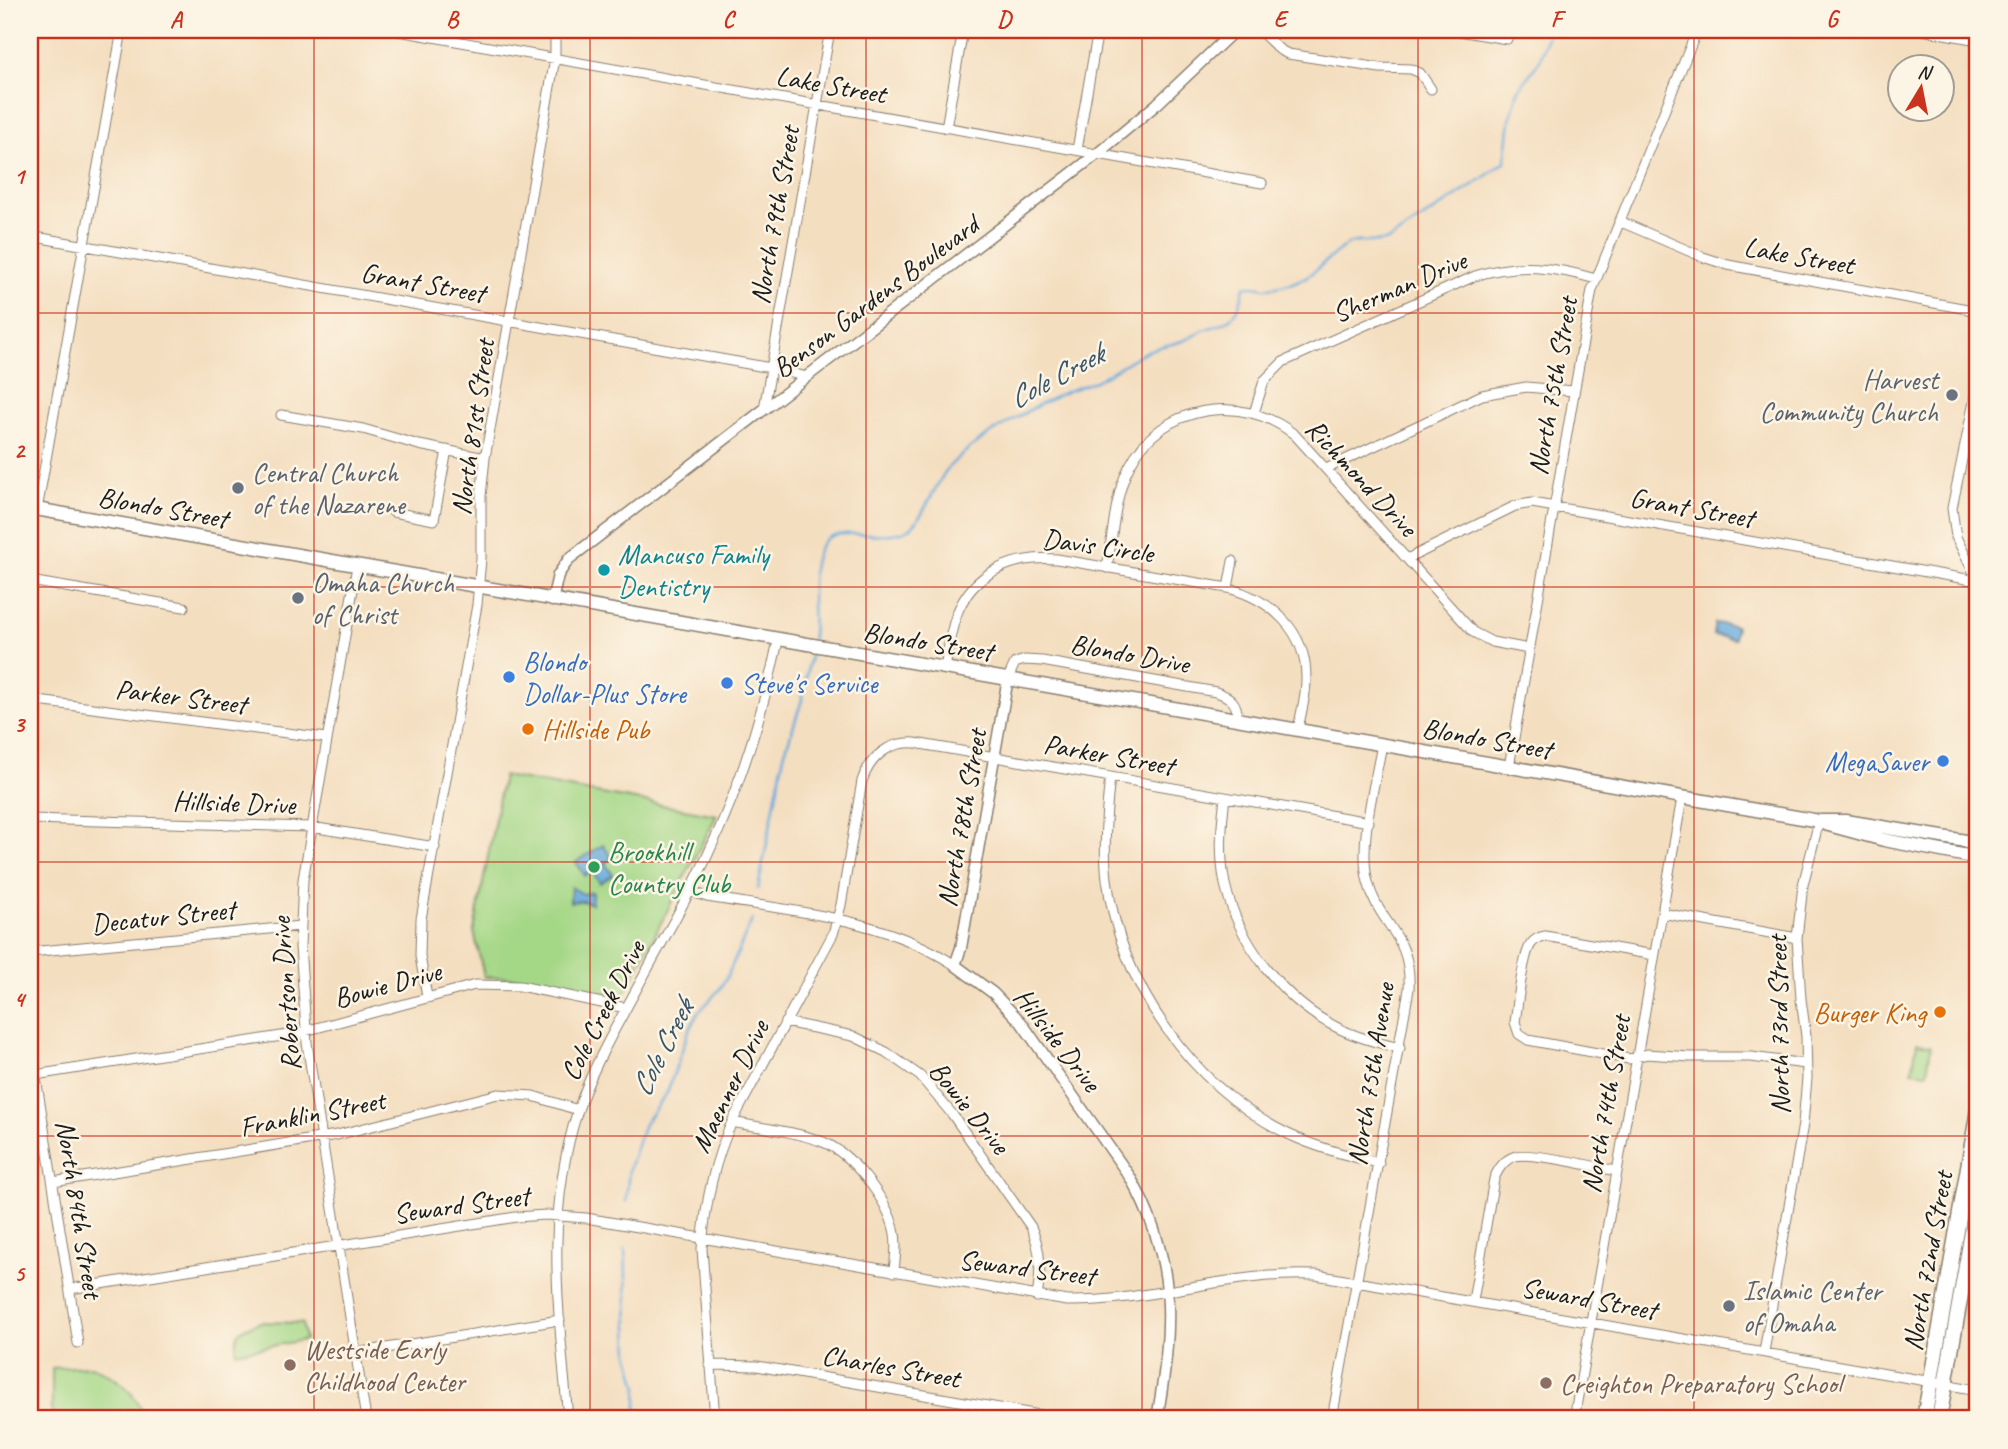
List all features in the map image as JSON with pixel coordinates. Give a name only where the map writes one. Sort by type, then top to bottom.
[{"type":"main road","name":"Blondo Street","points":[[33,509],[1682,798],[1819,821],[1846,821],[1978,843]]},
{"type":"main road","name":"Blondo Street","points":[[1819,821],[1841,830],[1978,858]]},
{"type":"main road","name":"North 72nd Street","points":[[1939,1419],[1938,1383],[1973,1171],[1978,1110]]},
{"type":"main road","name":"North 72nd Street","points":[[1924,1419],[1938,1383],[1971,1273],[1978,1198]]},
{"type":"street","points":[[33,509],[85,246],[122,30]]},
{"type":"street","name":"Lake Street","points":[[393,30],[1262,183]]},
{"type":"street","name":"North 81st Street","points":[[427,997],[419,936],[479,588],[481,496],[485,458],[555,58],[555,30]]},
{"type":"street","name":"North 79th Street","points":[[764,409],[830,30]]},
{"type":"street","points":[[946,128],[963,30]]},
{"type":"street","points":[[1077,150],[1098,30]]},
{"type":"street","name":"Benson Gardens Boulevard","points":[[552,601],[558,575],[569,559],[1097,154],[1157,104],[1235,30]]},
{"type":"street","points":[[1259,30],[1272,44],[1288,54],[1380,68],[1411,69],[1420,73],[1431,89]]},
{"type":"street","points":[[1453,30],[1507,39]]},
{"type":"street","name":"North 75th Street","points":[[1509,767],[1589,302],[1697,30]]},
{"type":"street","points":[[1922,30],[1978,40]]},
{"type":"street","name":"Lake Street","points":[[1619,221],[1728,265],[1978,311]]},
{"type":"street","name":"Grant Street","points":[[30,236],[771,368],[807,377]]},
{"type":"street","name":"Sherman Drive","points":[[1254,413],[1264,381],[1283,362],[1475,276],[1502,268],[1531,266],[1560,269],[1596,279]]},
{"type":"street","points":[[1976,581],[1956,537],[1952,508],[1978,382]]},
{"type":"street","points":[[1326,469],[1482,394],[1526,387],[1573,391]]},
{"type":"street","name":"Richmond Drive","points":[[1107,568],[1124,480],[1133,459],[1146,442],[1169,424],[1196,412],[1225,408],[1254,413],[1286,428],[1473,632],[1492,642],[1529,649]]},
{"type":"street","points":[[281,415],[363,429],[485,458]]},
{"type":"street","points":[[393,512],[434,520],[447,450]]},
{"type":"street","name":"Grant Street","points":[[1407,559],[1515,506],[1532,503],[1976,581]]},
{"type":"street","name":"Davis Circle","points":[[945,669],[960,607],[976,585],[1000,568],[1018,560],[1039,557],[1227,588],[1269,605],[1285,620],[1296,637],[1303,654],[1306,673],[1298,729]]},
{"type":"street","points":[[1227,588],[1233,561]]},
{"type":"street","name":"Robertson Drive","points":[[357,566],[303,880],[300,973],[305,1031],[366,1419]]},
{"type":"street","points":[[30,581],[184,607]]},
{"type":"street","name":"Cole Creek Drive","points":[[568,1419],[555,1261],[557,1215],[565,1162],[578,1110],[593,1072],[690,891],[729,811],[763,711],[778,641]]},
{"type":"street","name":"Blondo Drive","points":[[1008,678],[1012,666],[1019,661],[1042,661],[1216,692],[1233,700],[1237,707],[1237,718]]},
{"type":"street","name":"North 78th Street","points":[[955,965],[961,947],[1008,678]]},
{"type":"street","name":"Parker Street","points":[[30,700],[326,738]]},
{"type":"street","name":"Parker Street","points":[[862,785],[867,769],[875,758],[890,747],[915,743],[1368,822]]},
{"type":"street","name":"North 75th Avenue","points":[[1332,1419],[1359,1281],[1409,989],[1409,966],[1398,936],[1377,904],[1368,882],[1364,854],[1382,744]]},
{"type":"street","points":[[1110,778],[1104,848],[1113,912],[1121,942],[1134,972],[1170,1032],[1211,1080],[1260,1118],[1316,1146],[1379,1163]]},
{"type":"street","name":"Maenner Drive","points":[[715,1419],[703,1272],[703,1239],[710,1181],[732,1122],[833,934],[862,785]]},
{"type":"street","points":[[1225,798],[1221,842],[1225,884],[1238,921],[1261,959],[1290,994],[1321,1019],[1356,1036],[1399,1048]]},
{"type":"street","name":"North 74th Street","points":[[1574,1419],[1682,798]]},
{"type":"street","name":"Hillside Drive","points":[[30,819],[311,827],[435,847]]},
{"type":"street","name":"North 73rd Street","points":[[1764,1352],[1802,1132],[1807,1064],[1797,938],[1803,885],[1819,821]]},
{"type":"street","name":"Hillside Drive","points":[[690,891],[707,897],[837,919],[900,936],[955,965],[993,993],[1021,1022],[1130,1177],[1143,1199],[1153,1226],[1162,1253],[1168,1291],[1169,1348],[1157,1419]]},
{"type":"street","points":[[1662,913],[1797,938]]},
{"type":"street","name":"Decatur Street","points":[[30,952],[300,926]]},
{"type":"street","points":[[1654,955],[1539,937],[1527,952],[1515,1022],[1517,1031],[1522,1037],[1629,1059],[1647,1054],[1751,1057],[1807,1064]]},
{"type":"street","name":"Bowie Drive","points":[[35,1074],[305,1031],[475,985],[505,984],[626,1008]]},
{"type":"street","name":"Bowie Drive","points":[[785,1022],[836,1031],[867,1042],[905,1064],[932,1088],[1031,1227],[1040,1261],[1037,1297]]},
{"type":"street","name":"North 84th Street","points":[[30,1040],[78,1343]]},
{"type":"street","name":"Franklin Street","points":[[53,1182],[322,1138],[498,1094],[533,1096],[578,1110]]},
{"type":"street","points":[[732,1122],[822,1142],[846,1156],[883,1203],[891,1221],[895,1236],[894,1272]]},
{"type":"street","points":[[1473,1301],[1497,1172],[1506,1161],[1524,1155],[1616,1171]]},
{"type":"street","name":"Seward Street","points":[[70,1289],[516,1217],[557,1215],[1037,1297],[1092,1301],[1287,1275],[1316,1275],[1978,1390]]},
{"type":"street","points":[[355,1353],[560,1320]]},
{"type":"street","name":"Charles Street","points":[[710,1365],[757,1366],[1063,1419]]},
{"type":"green space","name":"Brookhill Country Club","points":[[503,776],[717,815],[622,998],[517,978],[484,977],[474,931]]},
{"type":"green space","points":[[1917,1043],[1931,1046],[1927,1073],[1912,1071]]},
{"type":"green space","points":[[261,1322],[302,1323],[305,1340],[236,1352],[240,1331]]},
{"type":"green space","points":[[91,1366],[125,1386],[136,1400],[144,1419],[52,1419],[52,1368]]},
{"type":"water","points":[[1715,623],[1736,626],[1734,639],[1713,635]]},
{"type":"water","name":"Brookhill Country Club","points":[[603,845],[612,858],[605,863],[613,875],[600,883],[592,872],[585,876],[576,862]]},
{"type":"water","name":"Brookhill Country Club","points":[[571,887],[583,894],[592,892],[592,904],[583,901],[570,902]]},
{"type":"waterway","name":"Cole Creek","points":[[812,640],[814,563],[817,551],[830,537],[839,534],[899,533],[909,529],[919,518],[949,467],[999,428],[1060,394],[1099,379],[1145,352],[1185,340],[1226,322],[1237,310],[1244,287],[1272,288],[1292,283],[1310,275],[1349,244],[1391,239],[1505,162],[1510,120],[1518,91],[1540,60],[1549,30]]},
{"type":"waterway","name":"Cole Creek","points":[[758,889],[784,755],[802,700],[811,651]]},
{"type":"waterway","name":"Cole Creek","points":[[626,1202],[629,1169],[644,1124],[667,1093],[689,1030],[698,1013],[727,977],[752,920]]},
{"type":"waterway","name":"Cole Creek","points":[[625,1249],[629,1353],[638,1387],[636,1419]]},
{"type":"place","name":"Harvest Community Church","points":[[1952,395]]},
{"type":"place","name":"Central Church of the Nazarene","points":[[238,488]]},
{"type":"place","name":"Mancuso Family Dentistry","points":[[604,570]]},
{"type":"place","name":"Omaha Church of Christ","points":[[298,598]]},
{"type":"place","name":"Blondo Dollar-Plus Store","points":[[509,677]]},
{"type":"place","name":"Steve's Service","points":[[727,683]]},
{"type":"place","name":"Hillside Pub","points":[[528,729]]},
{"type":"place","name":"MegaSaver","points":[[1943,761]]},
{"type":"place","name":"Brookhill Country Club","points":[[594,867]]},
{"type":"place","name":"Burger King","points":[[1940,1012]]},
{"type":"place","name":"Islamic Center of Omaha","points":[[1729,1306]]},
{"type":"place","name":"Westside Early Childhood Center","points":[[290,1365]]},
{"type":"place","name":"Creighton Preparatory School","points":[[1546,1383]]}]
